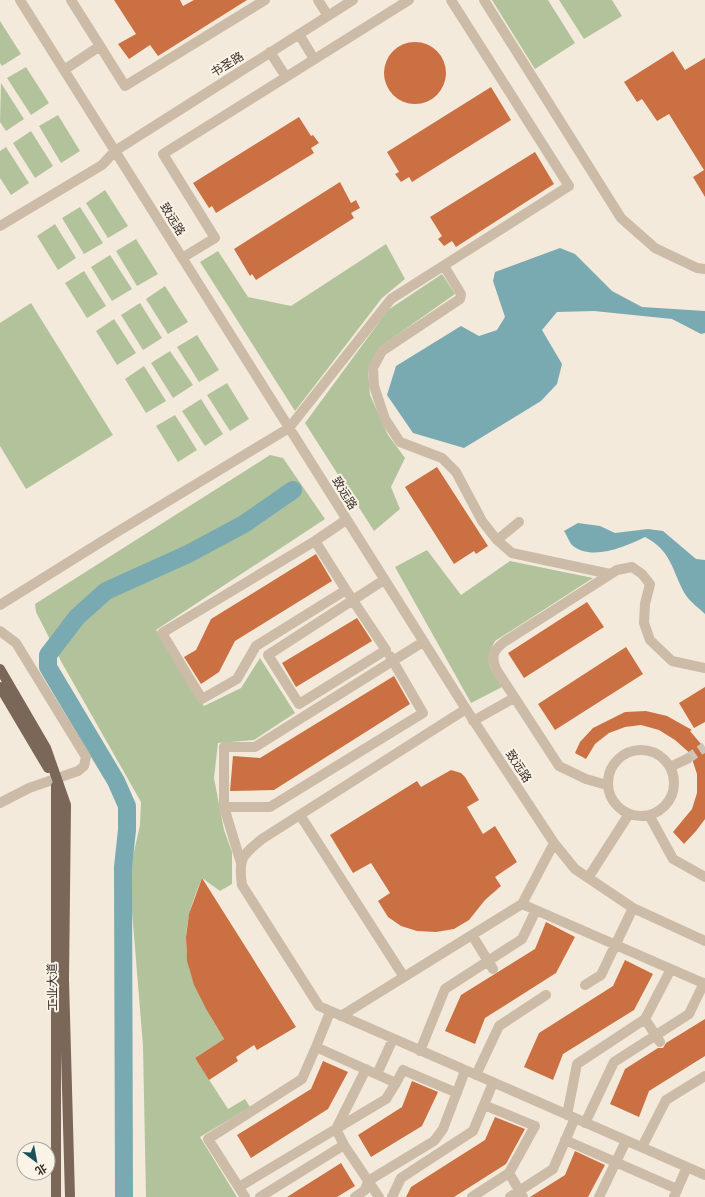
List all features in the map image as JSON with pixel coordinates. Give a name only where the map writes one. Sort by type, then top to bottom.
[{"type":"main road","name":"工业大道","points":[[0,669],[46,748],[66,805],[64,980],[70,1197]]},
{"type":"main road","name":"工业大道","points":[[0,688],[38,753],[56,778],[56,1197]]},
{"type":"street","name":"致远路","points":[[20,0],[473,721],[554,843],[575,870],[634,908],[705,941]]},
{"type":"street","points":[[71,0],[125,86],[265,0]]},
{"type":"street","points":[[318,0],[328,16]]},
{"type":"street","name":"书圣路","points":[[0,226],[102,165],[115,151],[352,0]]},
{"type":"street","points":[[182,258],[214,238],[163,154],[409,0]]},
{"type":"street","points":[[0,605],[289,428],[390,299],[569,186],[451,0]]},
{"type":"street","points":[[484,0],[621,218],[655,248],[697,268],[705,268]]},
{"type":"street","points":[[299,34],[314,59]]},
{"type":"street","points":[[64,70],[100,46]]},
{"type":"street","points":[[270,52],[286,77]]},
{"type":"street","points":[[444,266],[461,294],[460,299],[382,351],[373,368],[374,386],[385,419],[400,442],[442,458],[456,472],[482,521],[497,540],[512,553],[610,574]]},
{"type":"street","points":[[346,520],[315,541],[162,633],[202,699],[237,678],[256,646],[346,590]]},
{"type":"street","points":[[497,540],[519,522]]},
{"type":"street","points":[[224,807],[270,807],[423,713],[386,650],[315,541]]},
{"type":"street","points":[[607,785],[586,779],[559,766],[496,668],[492,659],[495,649],[610,574],[617,570],[632,567],[642,574],[650,584],[645,604],[644,623],[650,640],[672,661],[705,668]]},
{"type":"street","points":[[268,655],[384,580]]},
{"type":"street","points":[[0,631],[16,643],[86,757],[84,766],[78,771],[29,788],[0,804]]},
{"type":"street","points":[[241,863],[224,807],[224,747],[255,747],[310,719],[392,661],[423,642]]},
{"type":"street","points":[[261,643],[310,719]]},
{"type":"street","points":[[299,704],[386,650]]},
{"type":"street","points":[[473,721],[514,698]]},
{"type":"street","points":[[466,709],[262,839],[246,852],[239,867],[242,885],[319,1006],[705,1175]]},
{"type":"street","points":[[642,749],[653,751],[662,756],[670,767],[674,781],[673,792],[668,801],[660,810],[649,815],[634,816],[615,805],[609,795],[607,785],[608,774],[613,763],[620,756],[630,751],[642,749]]},
{"type":"street","points":[[670,767],[687,758]]},
{"type":"street","points":[[588,878],[629,814]]},
{"type":"street","points":[[300,815],[404,977]]},
{"type":"street","points":[[649,815],[673,859],[705,877]]},
{"type":"street","points":[[341,1016],[522,904],[554,843]]},
{"type":"street","points":[[522,904],[704,983],[689,1014],[658,1039],[614,1062],[585,1123]]},
{"type":"street","points":[[585,985],[601,974],[634,908]]},
{"type":"street","points":[[420,1051],[445,989],[491,965],[522,939],[536,910]]},
{"type":"street","points":[[472,935],[491,965]]},
{"type":"street","points":[[510,1197],[521,1194],[553,1169],[566,1140],[571,1117],[577,1064],[645,1019],[672,969]]},
{"type":"street","points":[[476,1075],[499,1026],[546,995]]},
{"type":"street","points":[[245,1197],[208,1139],[302,1080],[330,1012]]},
{"type":"street","points":[[645,1019],[658,1039]]},
{"type":"street","points":[[377,1074],[394,1039]]},
{"type":"street","points":[[316,1047],[396,1083]]},
{"type":"street","points":[[336,1129],[366,1069]]},
{"type":"street","points":[[239,1187],[386,1099],[403,1070],[457,1093]]},
{"type":"street","points":[[354,1197],[365,1190],[368,1181],[430,1143],[443,1129],[465,1071]]},
{"type":"street","points":[[642,1147],[666,1100],[705,1076]]},
{"type":"street","points":[[392,1197],[401,1178],[473,1131],[493,1083]]},
{"type":"street","points":[[472,1197],[509,1173],[535,1126],[484,1105]]},
{"type":"street","points":[[336,1129],[344,1145],[379,1197]]},
{"type":"street","points":[[566,1140],[616,1162],[676,1193],[687,1167]]},
{"type":"street","points":[[600,1197],[626,1141]]},
{"type":"street","points":[[430,1143],[443,1163]]},
{"type":"street","points":[[260,1197],[344,1145]]},
{"type":"street","points":[[509,1173],[521,1194]]},
{"type":"green space","points":[[492,0],[548,0],[575,43],[535,69]]},
{"type":"green space","points":[[559,0],[612,0],[622,16],[584,39]]},
{"type":"green space","points":[[0,21],[21,54],[2,66],[0,63]]},
{"type":"green space","points":[[26,67],[49,103],[31,115],[7,78]]},
{"type":"green space","points":[[1,83],[24,119],[6,131],[0,122]]},
{"type":"green space","points":[[58,115],[80,151],[61,163],[39,126]]},
{"type":"green space","points":[[31,131],[53,166],[35,178],[13,143]]},
{"type":"green space","points":[[6,147],[29,183],[11,195],[0,178],[0,151]]},
{"type":"green space","points":[[105,190],[128,226],[108,238],[86,203]]},
{"type":"green space","points":[[80,207],[103,243],[84,254],[62,218]]},
{"type":"green space","points":[[55,224],[76,258],[58,270],[37,236]]},
{"type":"green space","points":[[136,239],[158,274],[137,286],[116,251]]},
{"type":"green space","points":[[386,244],[405,279],[382,298],[295,411],[200,262],[218,251],[248,297],[291,306]]},
{"type":"green space","points":[[110,255],[132,289],[112,301],[91,267]]},
{"type":"green space","points":[[84,271],[106,306],[87,318],[65,283]]},
{"type":"green space","points":[[442,274],[455,294],[380,347],[368,370],[370,395],[388,435],[405,458],[391,487],[400,509],[374,531],[305,423],[388,310]]},
{"type":"green space","points":[[165,286],[188,322],[168,334],[146,299]]},
{"type":"green space","points":[[31,303],[113,435],[26,489],[0,446],[0,323]]},
{"type":"green space","points":[[140,303],[162,338],[143,350],[121,315]]},
{"type":"green space","points":[[114,319],[136,353],[117,365],[96,331]]},
{"type":"green space","points":[[197,335],[219,370],[199,382],[177,347]]},
{"type":"green space","points":[[170,351],[193,385],[173,398],[151,363]]},
{"type":"green space","points":[[144,366],[166,401],[146,413],[125,379]]},
{"type":"green space","points":[[227,383],[249,419],[230,431],[207,395]]},
{"type":"green space","points":[[201,399],[223,434],[205,446],[182,411]]},
{"type":"green space","points":[[175,415],[197,450],[178,462],[156,426]]},
{"type":"green space","points":[[270,455],[283,458],[325,519],[156,630],[204,706],[241,688],[260,658],[295,713],[254,740],[218,743],[214,778],[224,830],[232,852],[232,884],[220,891],[202,878],[193,902],[188,924],[186,943],[188,962],[193,980],[201,999],[224,1039],[195,1058],[228,1109],[245,1099],[250,1107],[200,1137],[237,1197],[146,1197],[143,1046],[129,874],[140,825],[141,802],[62,663],[36,612],[35,604]]},
{"type":"green space","points":[[427,550],[461,595],[510,561],[593,578],[495,641],[489,655],[489,660],[491,670],[502,687],[471,703],[395,567]]},
{"type":"water","points":[[560,248],[575,254],[612,291],[642,307],[705,311],[705,333],[701,334],[672,319],[594,311],[557,312],[542,330],[562,364],[557,384],[541,401],[464,448],[413,433],[387,395],[396,366],[461,326],[479,336],[497,330],[505,317],[493,281],[495,272]]},
{"type":"water","points":[[578,523],[600,526],[615,533],[648,529],[663,531],[696,559],[705,560],[705,614],[687,597],[666,555],[654,543],[645,537],[609,551],[589,552],[580,550],[572,545],[564,531]]},
{"type":"building","points":[[114,0],[180,0],[183,6],[194,0],[247,0],[158,56],[150,45],[129,59],[118,44],[136,34]]},
{"type":"building","points":[[409,42],[421,42],[437,51],[444,61],[446,73],[444,85],[437,95],[421,104],[409,104],[398,99],[389,90],[384,79],[384,67],[389,56],[398,47]]},
{"type":"building","points":[[673,51],[685,70],[705,58],[705,197],[693,177],[704,170],[669,114],[657,121],[642,99],[637,102],[624,82]]},
{"type":"building","points":[[491,87],[511,120],[412,182],[409,177],[401,182],[395,174],[399,172],[387,152]]},
{"type":"building","points":[[299,117],[311,136],[313,135],[319,143],[311,148],[314,153],[216,213],[212,206],[209,208],[193,183]]},
{"type":"building","points":[[535,152],[554,184],[456,247],[452,241],[444,246],[438,239],[442,236],[430,217]]},
{"type":"building","points":[[340,182],[351,203],[356,200],[360,208],[351,213],[354,218],[256,280],[252,274],[250,276],[234,249]]},
{"type":"building","points":[[437,467],[488,546],[476,554],[474,551],[454,564],[405,487]]},
{"type":"building","points":[[316,554],[332,581],[235,641],[219,672],[201,684],[184,657],[196,650],[211,619]]},
{"type":"building","points":[[587,602],[604,627],[524,678],[508,653]]},
{"type":"building","points":[[357,618],[372,641],[296,687],[282,663]]},
{"type":"building","points":[[626,647],[643,674],[555,730],[538,704]]},
{"type":"building","points":[[394,676],[410,704],[274,790],[230,791],[233,756],[260,758]]},
{"type":"building","points":[[705,687],[705,722],[694,728],[679,703]]},
{"type":"building","points":[[646,711],[667,716],[692,730],[690,731],[701,744],[705,752],[705,819],[684,844],[673,832],[692,809],[697,793],[697,774],[693,762],[693,756],[675,740],[659,730],[641,725],[625,727],[609,733],[595,744],[586,759],[575,753],[580,742],[593,728],[625,712]]},
{"type":"building","points":[[451,770],[461,773],[465,777],[479,800],[467,807],[483,834],[495,826],[517,862],[495,877],[501,886],[485,900],[469,920],[454,929],[436,932],[417,931],[401,926],[388,917],[378,901],[390,893],[371,863],[353,873],[330,835],[417,781],[421,787]]},
{"type":"building","points":[[202,878],[296,1027],[257,1050],[254,1045],[236,1057],[238,1061],[209,1080],[195,1058],[224,1039],[194,985],[187,961],[186,937],[189,914]]},
{"type":"building","points":[[546,922],[575,937],[556,973],[485,1018],[475,1044],[445,1031],[461,995],[535,949]]},
{"type":"building","points":[[625,960],[653,974],[634,1010],[563,1054],[553,1080],[524,1067],[539,1033],[613,986]]},
{"type":"building","points":[[705,1019],[705,1056],[649,1091],[639,1117],[610,1104],[625,1069],[658,1048],[663,1048],[666,1043]]},
{"type":"building","points":[[323,1061],[348,1072],[328,1109],[251,1158],[237,1135],[311,1089]]},
{"type":"building","points":[[412,1081],[438,1092],[422,1126],[371,1157],[358,1135],[402,1107]]},
{"type":"building","points":[[495,1117],[525,1129],[506,1164],[454,1197],[406,1197],[411,1187],[485,1140]]},
{"type":"building","points":[[575,1151],[605,1165],[588,1197],[530,1197],[565,1175]]},
{"type":"building","points":[[341,1163],[355,1186],[337,1197],[287,1197]]},
{"type":"waterway","points":[[124,1197],[123,867],[127,830],[127,806],[116,781],[48,667],[48,655],[77,617],[106,591],[188,554],[244,524],[293,490]]},
{"type":"tunnel","points":[[687,759],[705,747]]}]
